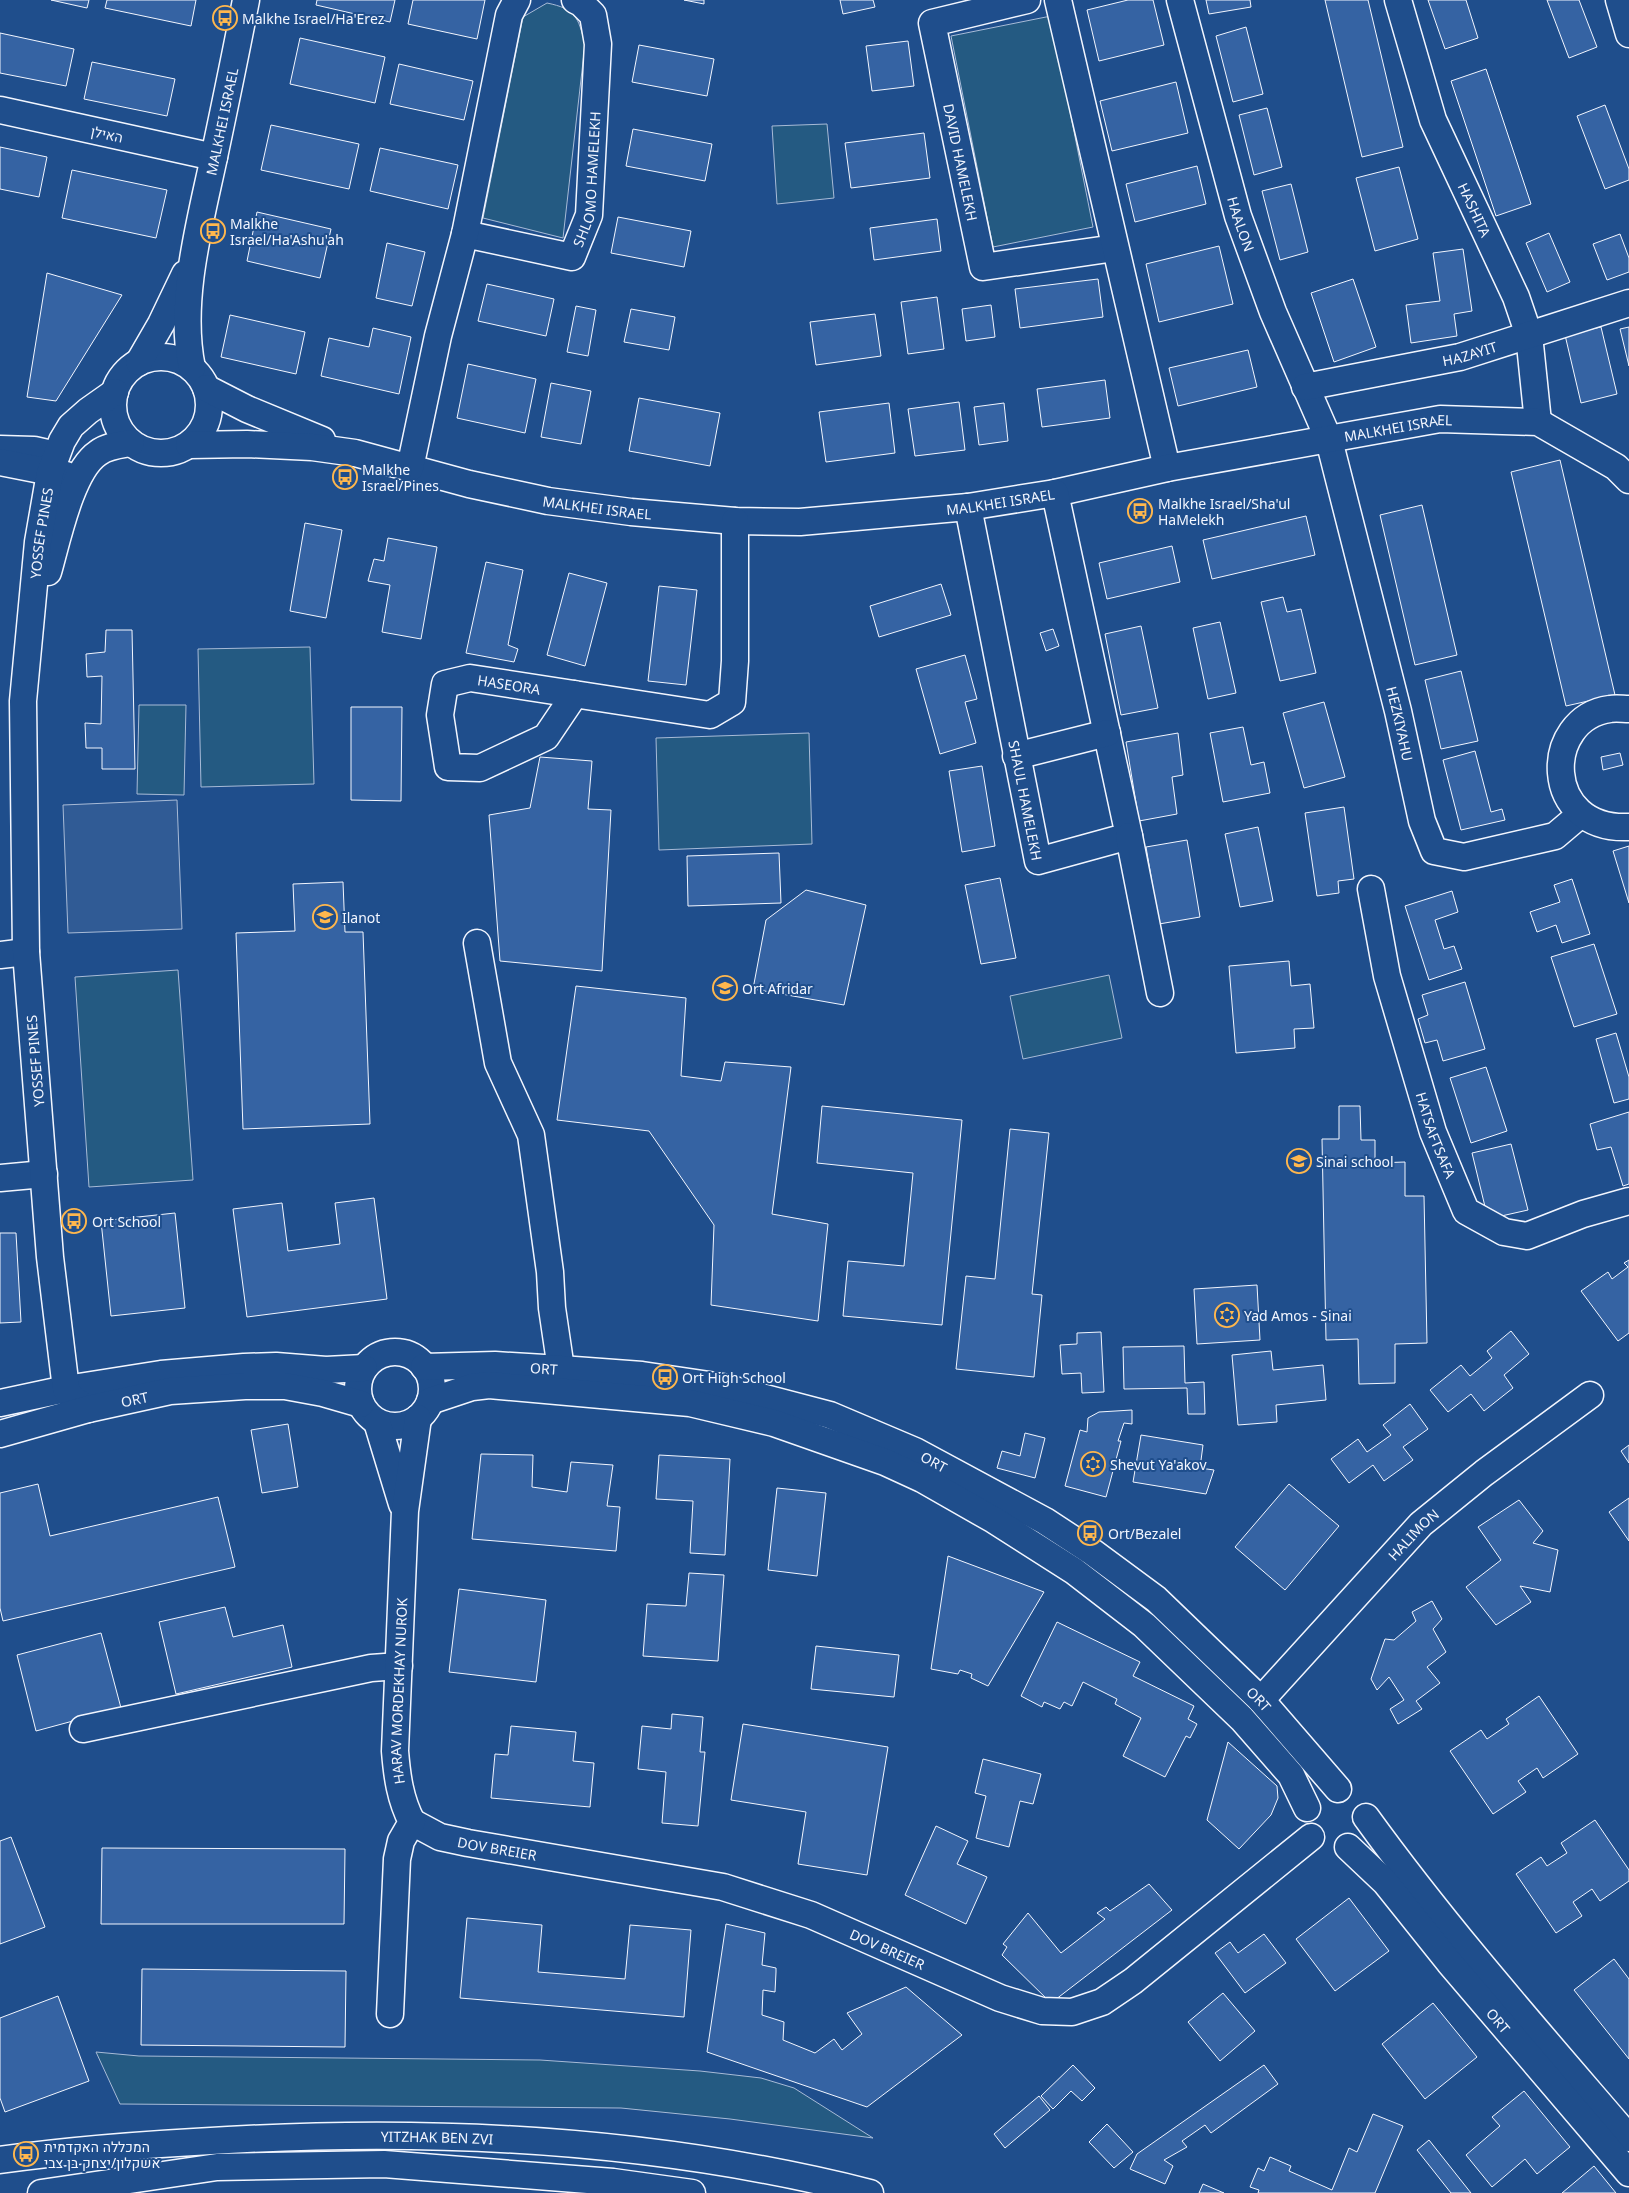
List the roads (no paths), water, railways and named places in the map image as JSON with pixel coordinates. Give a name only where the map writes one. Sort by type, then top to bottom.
[{"type":"street","name":"MALKHEI ISRAEL","points":[[246,0],[196,243],[187,322],[187,343],[199,378],[255,412],[355,454]]},
{"type":"street","points":[[410,468],[438,336],[465,234],[509,15],[517,0]]},
{"type":"street","name":"SHLOMO HAMELEKH","points":[[465,234],[572,257],[588,215],[598,44],[594,15],[575,0]]},
{"type":"street","name":"DAVID HAMELEKH","points":[[1027,0],[932,23],[983,267],[1115,248]]},
{"type":"street","points":[[1058,0],[1167,468]]},
{"type":"street","name":"HAALON","points":[[1180,0],[1238,216],[1273,312],[1329,440]]},
{"type":"street","name":"HASHITA","points":[[1398,0],[1433,120],[1516,297],[1529,335],[1538,422]]},
{"type":"street","points":[[1619,0],[1629,34]]},
{"type":"street","name":"האילן","points":[[0,110],[214,158]]},
{"type":"street","name":"MALKHEI ISRAEL","points":[[139,362],[178,291],[196,243]]},
{"type":"street","name":"HAZAYIT","points":[[1305,388],[1460,357],[1629,303]]},
{"type":"street","points":[[166,357],[180,361],[199,378],[209,403],[207,419],[200,434],[189,445],[175,452],[160,454],[144,451],[131,443],[121,432],[115,420],[113,406],[115,392],[120,380],[128,370],[139,362],[152,358],[166,357]]},
{"type":"street","name":"YOSSEF PINES","points":[[66,1389],[50,1257],[26,952],[23,701],[38,542],[53,464],[71,426],[88,410],[115,392]]},
{"type":"street","name":"MALKHEI ISRAEL","points":[[189,445],[280,445],[355,454],[469,484],[548,501],[631,512],[735,521],[800,522],[968,507],[1055,493],[1167,468],[1440,419],[1538,422],[1616,467],[1629,480]]},
{"type":"street","name":"HEZKIYAHU","points":[[1329,440],[1398,711],[1422,821],[1434,851],[1464,857],[1555,836],[1581,814]]},
{"type":"street","name":"YOSSEF PINES","points":[[23,701],[46,580],[79,474],[86,463],[98,452],[112,446],[131,443]]},
{"type":"street","points":[[0,449],[34,450],[53,464],[79,474]]},
{"type":"street","points":[[0,462],[53,464]]},
{"type":"street","points":[[1055,493],[1129,836],[1160,993]]},
{"type":"street","name":"SHAUL HAMELEKH","points":[[968,507],[1038,862],[1129,836]]},
{"type":"street","name":"HASEORA","points":[[576,694],[546,737],[480,768],[448,767],[440,715],[445,684],[470,678],[576,694],[710,715],[732,702],[735,661],[735,521]]},
{"type":"street","points":[[1629,709],[1609,709],[1590,716],[1575,728],[1565,744],[1560,763],[1561,782],[1568,799],[1581,814],[1593,822],[1612,828],[1629,827]]},
{"type":"street","points":[[1016,756],[1107,733]]},
{"type":"street","name":"HATSAFTSAFA","points":[[1371,889],[1387,976],[1433,1132],[1466,1211],[1504,1232],[1526,1236],[1583,1214],[1629,1201]]},
{"type":"street","points":[[478,944],[498,1062],[531,1135],[561,1369]]},
{"type":"street","points":[[0,955],[26,952]]},
{"type":"street","points":[[0,1178],[44,1174]]},
{"type":"street","points":[[394,1352],[411,1356],[424,1367],[431,1383],[424,1410],[408,1424],[387,1426],[369,1413],[357,1392],[364,1368],[372,1360],[382,1354],[394,1352]]},
{"type":"street","name":"ORT","points":[[424,1367],[495,1365],[642,1374],[723,1387],[830,1415],[915,1451],[1010,1501],[1091,1551],[1156,1599],[1261,1700],[1338,1789]]},
{"type":"street","name":"ORT","points":[[0,1403],[66,1389],[161,1374],[244,1366],[276,1366],[326,1370],[364,1368]]},
{"type":"street","name":"ORT","points":[[424,1410],[472,1387],[489,1385],[690,1403],[774,1423],[885,1462],[994,1520],[1074,1571],[1144,1625],[1242,1719],[1291,1775],[1307,1808]]},
{"type":"street","name":"ORT","points":[[0,1434],[88,1409],[170,1391],[245,1386],[285,1386],[324,1393],[369,1413]]},
{"type":"street","points":[[66,1389],[71,1397],[88,1409]]},
{"type":"street","name":"HALIMON","points":[[1261,1700],[1420,1524],[1484,1473],[1590,1395]]},
{"type":"street","name":"HARAV MORDEKHAY NUROK","points":[[412,1822],[403,1806],[395,1751],[405,1512],[424,1410]]},
{"type":"street","name":"HARAV MORDEKHAY NUROK","points":[[369,1413],[405,1512]]},
{"type":"street","points":[[83,1729],[371,1668],[399,1666]]},
{"type":"street","points":[[1331,1789],[1338,1789],[1358,1798],[1366,1817],[1361,1835],[1348,1847],[1328,1848],[1321,1846],[1311,1837],[1306,1828],[1305,1818],[1307,1808],[1318,1795],[1331,1789]]},
{"type":"street","name":"ORT","points":[[1366,1817],[1403,1868],[1462,1941],[1629,2138]]},
{"type":"street","points":[[390,2014],[397,1859],[401,1841],[412,1822]]},
{"type":"street","name":"DOV BREIER","points":[[412,1822],[440,1837],[468,1843],[724,1887],[811,1916],[1000,1998],[1042,2011],[1072,2012],[1102,2002],[1133,1981],[1311,1837]]},
{"type":"street","name":"ORT","points":[[1348,1847],[1385,1882],[1449,1962],[1629,2173]]},
{"type":"street","name":"YITZHAK BEN ZVI","points":[[0,2160],[67,2150],[137,2144],[270,2137],[383,2134],[522,2141],[627,2150],[709,2160],[804,2177],[870,2193]]},
{"type":"street","points":[[622,2188],[627,2150]]},
{"type":"street","name":"YITZHAK BEN ZVI","points":[[40,2193],[75,2186],[227,2167],[384,2164],[534,2175],[622,2188],[692,2193]]},
{"type":"street","points":[[534,2175],[565,2193]]},
{"type":"place","name":"Malkhe Israel/Ha'Erez","points":[[225,18]]},
{"type":"place","name":"Malkhe Israel/Ha'Ashu'ah","points":[[213,231]]},
{"type":"place","name":"Malkhe Israel/Pines","points":[[345,477]]},
{"type":"place","name":"Malkhe Israel/Sha'ul HaMelekh","points":[[1140,511]]},
{"type":"place","name":"Ilanot","points":[[325,917]]},
{"type":"place","name":"Ort Afridar","points":[[725,988]]},
{"type":"place","name":"Sinai school","points":[[1299,1161]]},
{"type":"place","name":"Ort School","points":[[74,1221]]},
{"type":"place","name":"Yad Amos - Sinai","points":[[1227,1315]]},
{"type":"place","name":"Ort High School","points":[[665,1377]]},
{"type":"place","name":"Shevut Ya'akov","points":[[1093,1464]]},
{"type":"place","name":"Ort/Bezalel","points":[[1090,1533]]},
{"type":"place","name":"המכללה האקדמית אשקלון/יצחק בן צבי","points":[[26,2154]]}]
